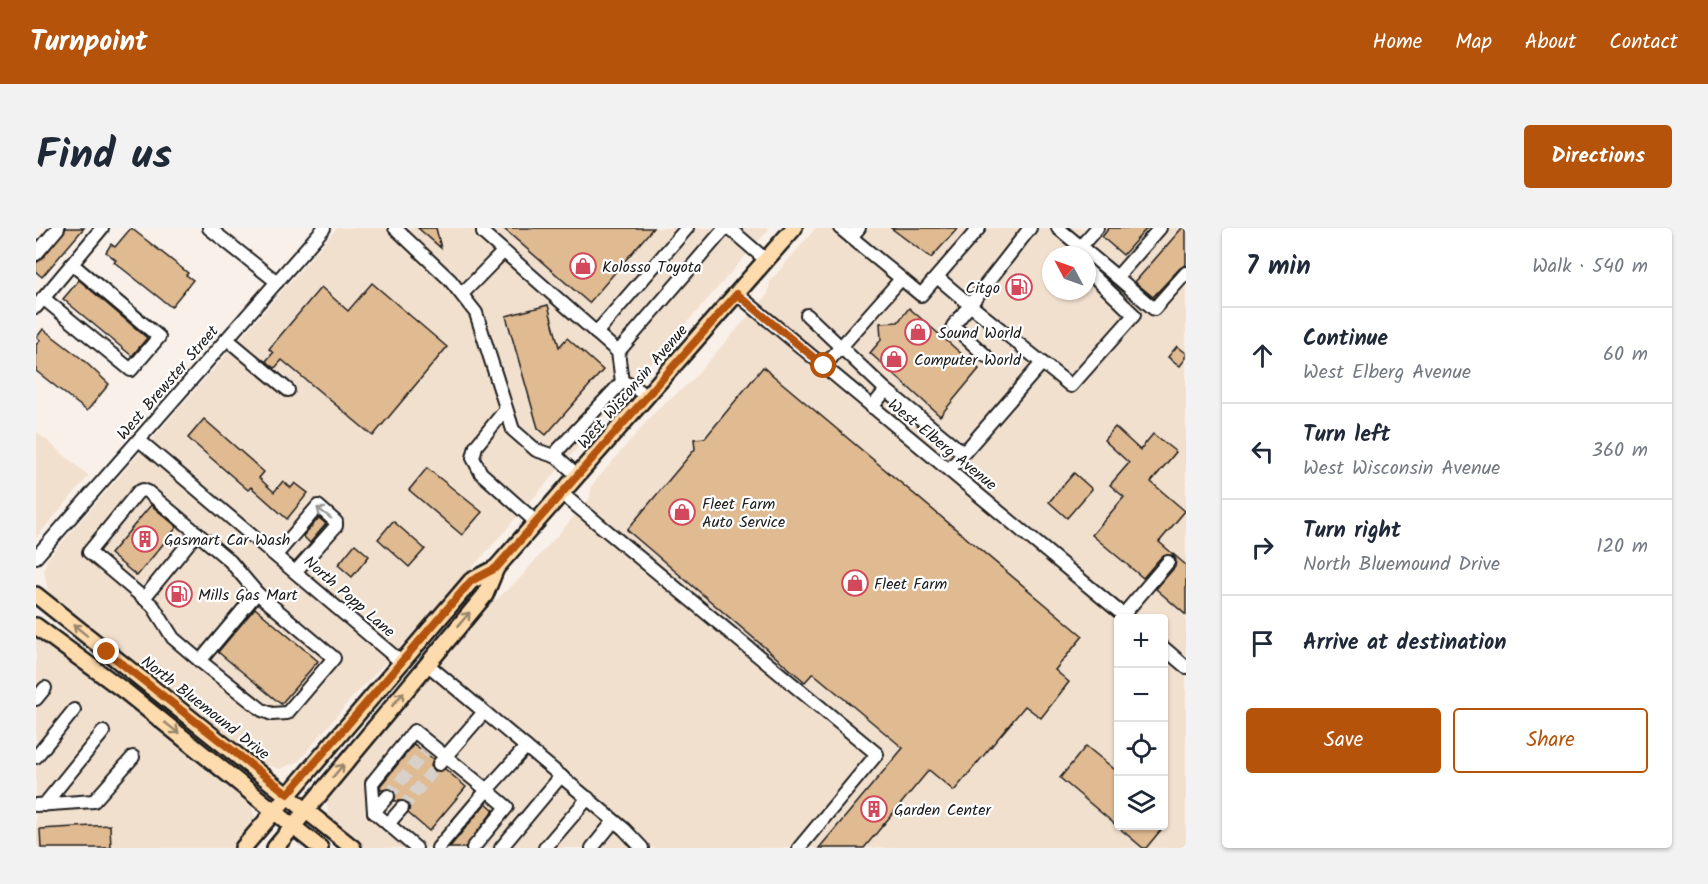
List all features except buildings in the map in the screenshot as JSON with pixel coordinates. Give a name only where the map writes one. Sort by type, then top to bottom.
[{"type":"main road","name":"West Wisconsin Avenue","points":[[274,848],[485,595],[496,568],[794,228]]},
{"type":"main road","name":"West Wisconsin Avenue","points":[[243,848],[471,581],[496,568]]},
{"type":"main road","name":"North Bluemound Drive","points":[[36,595],[353,848]]},
{"type":"main road","points":[[36,626],[126,692],[320,848]]},
{"type":"street","points":[[36,254],[58,228]]},
{"type":"street","points":[[72,264],[159,337],[131,370],[38,304],[102,228]]},
{"type":"street","points":[[209,228],[277,282]]},
{"type":"street","name":"West Brewster Street","points":[[36,557],[324,228]]},
{"type":"street","points":[[395,228],[462,294],[480,320],[513,430],[536,450],[557,457],[577,476]]},
{"type":"street","points":[[482,228],[503,252],[618,352],[622,382]]},
{"type":"street","points":[[596,333],[687,228]]},
{"type":"street","points":[[618,352],[727,228],[766,260]]},
{"type":"street","points":[[840,228],[855,233],[901,279],[921,295],[979,228]]},
{"type":"street","points":[[986,356],[953,326],[1030,228]]},
{"type":"street","points":[[1058,228],[1076,246]]},
{"type":"street","points":[[1083,246],[1097,228]]},
{"type":"street","points":[[1117,277],[1160,228]]},
{"type":"street","points":[[462,294],[503,252]]},
{"type":"street","points":[[1096,262],[1154,309],[1186,273]]},
{"type":"street","points":[[937,277],[1071,386],[1134,315],[1096,279]]},
{"type":"street","points":[[824,366],[901,279]]},
{"type":"street","name":"West Elberg Avenue","points":[[737,294],[1121,614]]},
{"type":"street","points":[[807,315],[886,390],[963,453]]},
{"type":"street","points":[[227,339],[288,390]]},
{"type":"street","points":[[949,470],[1042,363]]},
{"type":"street","points":[[622,382],[632,385],[646,397]]},
{"type":"street","points":[[557,457],[558,450],[622,382]]},
{"type":"street","points":[[872,407],[886,390]]},
{"type":"street","points":[[506,409],[476,446],[473,458],[481,473],[536,522]]},
{"type":"street","points":[[931,455],[946,439]]},
{"type":"street","name":"North Popp Lane","points":[[138,440],[296,571],[401,662]]},
{"type":"street","points":[[143,490],[231,561],[257,593],[334,658],[286,714],[272,714],[262,710],[200,661],[173,638],[160,613],[89,552],[138,492],[143,490]]},
{"type":"street","points":[[561,493],[878,754],[799,848]]},
{"type":"street","points":[[276,555],[318,506],[336,522],[336,526],[296,571]]},
{"type":"street","points":[[144,598],[197,533]]},
{"type":"street","points":[[1127,614],[1168,562]]},
{"type":"street","points":[[200,661],[257,593]]},
{"type":"street","points":[[1168,651],[1186,667]]},
{"type":"street","points":[[427,664],[588,798],[642,848]]},
{"type":"street","points":[[36,699],[45,688]]},
{"type":"street","points":[[36,757],[74,710]]},
{"type":"street","points":[[442,760],[484,712]]},
{"type":"street","points":[[416,848],[374,812],[372,783],[414,731],[428,749],[487,790],[507,807],[473,848]]},
{"type":"street","points":[[40,805],[103,732]]},
{"type":"street","points":[[438,848],[526,747]]},
{"type":"street","points":[[40,805],[94,801],[133,757]]},
{"type":"street","points":[[501,848],[561,776]]},
{"type":"street","points":[[374,812],[388,796]]},
{"type":"street","points":[[545,848],[588,798]]},
{"type":"street","points":[[388,824],[402,808]]},
{"type":"street","points":[[600,845],[614,821]]},
{"type":"shaded area","points":[[337,228],[770,228],[439,606],[350,700],[298,762],[279,769],[264,764],[55,599],[47,589],[44,569],[47,559]]},
{"type":"shaded area","points":[[816,228],[1186,228],[1186,848],[366,848],[328,815],[327,799],[333,789],[476,617],[519,579],[590,498],[591,486],[654,413],[690,382],[768,294],[770,281]]},
{"type":"shaded area","points":[[36,431],[89,476],[36,538]]},
{"type":"shaded area","points":[[36,626],[241,792],[251,803],[255,817],[248,832],[235,848],[36,848]]},
{"type":"tunnel","points":[[388,796],[425,752]]},
{"type":"tunnel","points":[[402,808],[439,764]]},
{"type":"place","name":"Kolosso Toyota","points":[[583,266]]},
{"type":"place","name":"Citgo","points":[[1019,287]]},
{"type":"place","name":"Sound World","points":[[918,332]]},
{"type":"place","name":"Computer World","points":[[894,359]]},
{"type":"place","name":"Fleet Farm Auto Service","points":[[682,512]]},
{"type":"place","name":"Gasmart Car Wash","points":[[145,539]]},
{"type":"place","name":"Fleet Farm","points":[[855,583]]},
{"type":"place","name":"Mills Gas Mart","points":[[179,594]]},
{"type":"place","name":"Garden Center","points":[[874,809]]},
{"type":"route","points":[[107,652],[288,794],[471,581],[496,568],[737,294],[824,366]]}]
